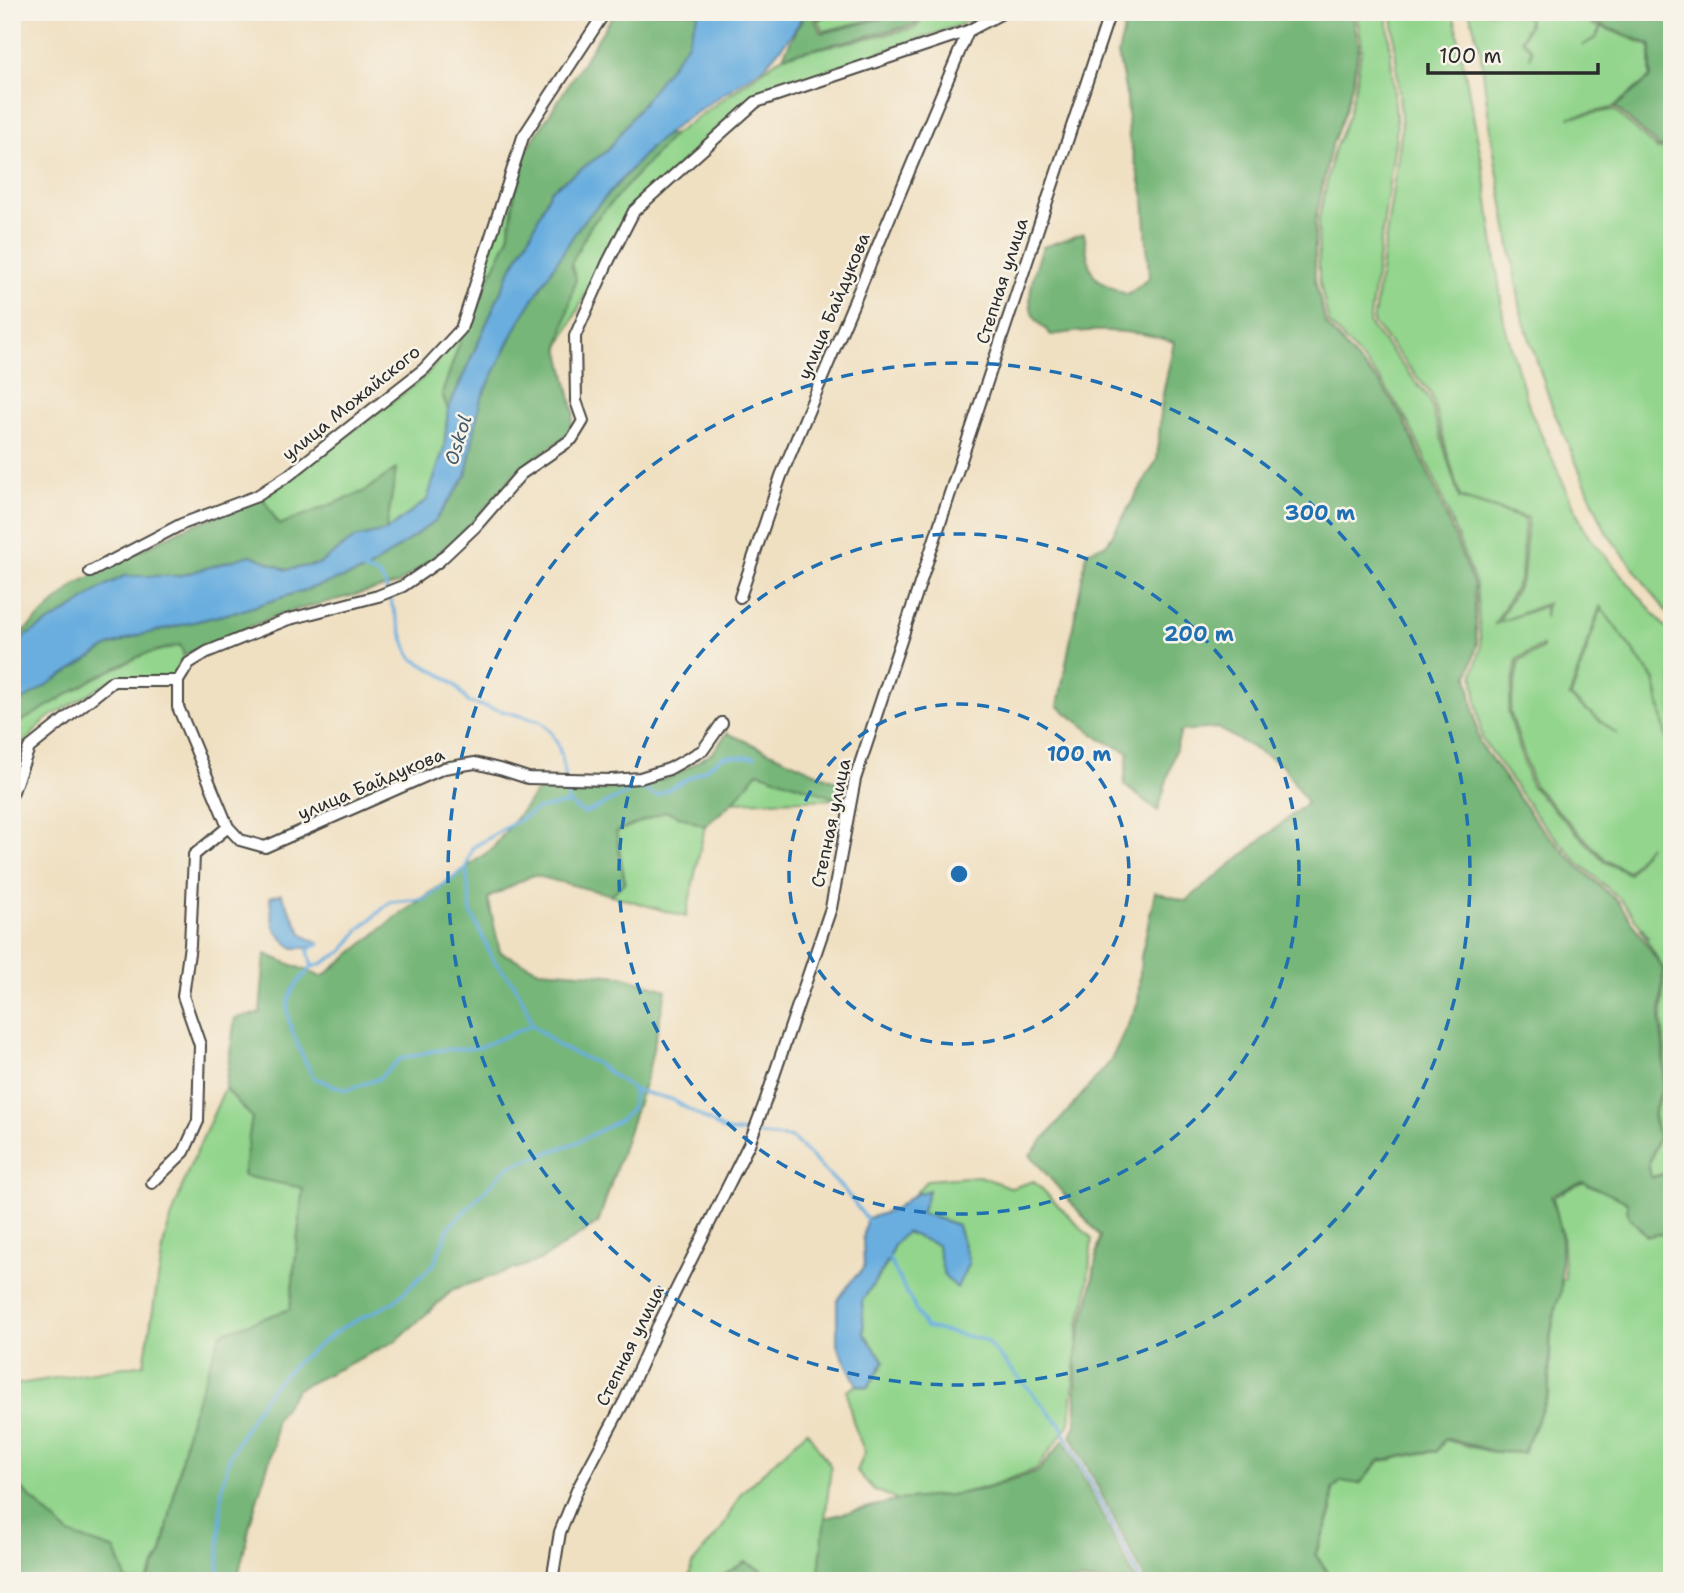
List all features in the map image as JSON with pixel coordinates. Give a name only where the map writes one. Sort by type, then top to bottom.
[{"type":"street","name":"улица Можайского","points":[[90,572],[182,524],[257,496],[289,475],[414,377],[443,349],[461,329],[523,137],[605,12]]},
{"type":"street","points":[[152,1183],[184,1152],[198,1122],[200,1045],[183,996],[190,946],[194,855],[228,827],[178,707],[178,681],[190,663],[207,652],[286,620],[384,594],[403,586],[438,562],[476,526],[522,474],[572,439],[583,421],[576,401],[575,336],[634,211],[756,102],[968,30],[1004,12]]},
{"type":"street","name":"Степная улица","points":[[552,1581],[561,1532],[578,1488],[625,1400],[657,1328],[756,1126],[831,908],[855,779],[1110,12]]},
{"type":"street","name":"улица Байдукова","points":[[740,597],[781,476],[968,30]]},
{"type":"street","points":[[12,794],[29,748],[113,681],[178,681]]},
{"type":"street","name":"улица Байдукова","points":[[228,827],[240,841],[265,847],[444,768],[475,763],[528,778],[640,778],[669,769],[703,750],[722,723]]},
{"type":"green space","points":[[615,12],[699,12],[687,44],[607,151],[551,190],[510,271],[448,410],[442,394],[464,330],[508,239],[520,160]]},
{"type":"green space","points":[[806,12],[828,12],[815,20],[822,33],[909,12],[925,12],[914,25],[783,56]]},
{"type":"green space","points":[[834,12],[901,12],[824,31],[818,20]]},
{"type":"green space","points":[[928,12],[989,12],[957,26],[759,94],[742,104],[624,218],[559,347],[576,278],[571,264],[591,225],[673,135],[783,56],[915,28]]},
{"type":"green space","points":[[1128,12],[1352,12],[1359,46],[1353,81],[1330,150],[1315,222],[1315,280],[1326,324],[1380,383],[1403,418],[1433,483],[1474,586],[1477,646],[1468,676],[1479,742],[1537,823],[1619,903],[1663,969],[1660,1021],[1663,1085],[1653,1114],[1658,1138],[1648,1165],[1651,1178],[1672,1172],[1672,1199],[1667,1199],[1672,1210],[1669,1233],[1647,1236],[1628,1216],[1627,1202],[1583,1182],[1551,1195],[1561,1234],[1561,1293],[1550,1336],[1548,1394],[1523,1453],[1492,1451],[1445,1438],[1437,1451],[1380,1460],[1360,1484],[1341,1481],[1332,1490],[1331,1512],[1315,1554],[1333,1581],[1146,1581],[1071,1435],[1076,1425],[1076,1358],[1100,1236],[1030,1155],[1110,1062],[1138,1003],[1141,957],[1155,892],[1186,901],[1307,803],[1283,765],[1217,728],[1181,731],[1158,811],[1124,785],[1128,752],[1100,739],[1058,706],[1087,552],[1107,544],[1157,460],[1162,399],[1174,342],[1144,334],[1113,331],[1051,335],[1035,318],[1030,302],[1032,283],[1043,247],[1084,233],[1090,267],[1097,279],[1104,284],[1128,295],[1149,278],[1144,197],[1129,138],[1127,99],[1118,54]]},
{"type":"green space","points":[[1356,12],[1387,12],[1397,128],[1369,324],[1429,398],[1459,498],[1525,519],[1521,577],[1495,624],[1523,578],[1528,518],[1460,497],[1431,394],[1373,323],[1402,128],[1392,12],[1451,12],[1455,20],[1485,178],[1504,323],[1530,410],[1586,533],[1672,635],[1672,764],[1655,680],[1600,606],[1569,697],[1617,734],[1571,697],[1601,608],[1654,680],[1672,768],[1672,1171],[1651,1177],[1649,1165],[1659,1138],[1654,1114],[1665,1086],[1662,1021],[1664,970],[1640,928],[1649,938],[1621,900],[1577,861],[1538,818],[1482,739],[1473,674],[1481,647],[1476,585],[1436,482],[1406,418],[1381,380],[1329,323],[1319,279],[1318,223],[1333,153],[1348,117],[1362,45]],"holes":[[[1547,603],[1545,618],[1545,606],[1500,622]],[[1542,646],[1542,649],[1519,661],[1510,711],[1534,786],[1606,860],[1628,872],[1649,845],[1629,874],[1605,862],[1531,786],[1508,711],[1517,659]]]},
{"type":"green space","points":[[1469,12],[1513,12],[1528,18],[1528,25],[1521,40],[1531,49],[1530,58],[1532,49],[1522,40],[1529,25],[1529,17],[1516,12],[1585,12],[1592,25],[1600,27],[1596,37],[1582,46],[1596,38],[1602,27],[1650,46],[1650,77],[1612,108],[1569,117],[1614,110],[1657,149],[1672,148],[1672,619],[1606,532],[1552,407],[1522,316],[1491,134],[1480,47]]},
{"type":"green space","points":[[1587,12],[1672,12],[1672,145],[1659,147],[1615,107],[1651,77],[1651,45],[1593,22]]},
{"type":"green space","points":[[666,134],[673,135],[591,225],[571,264],[576,278],[559,347],[574,413],[569,434],[518,470],[470,525],[398,584],[280,614],[184,655],[180,645],[142,655],[97,677],[12,727],[12,707],[109,646],[136,636],[243,610],[367,570],[435,521],[466,476],[480,401],[520,320],[580,225]]},
{"type":"green space","points":[[520,160],[508,239],[464,330]]},
{"type":"green space","points":[[464,330],[442,394],[448,410],[444,448],[427,500],[386,531],[396,469],[363,492],[279,525],[263,498],[408,390],[428,373]]},
{"type":"green space","points":[[396,469],[386,531],[355,538],[319,564],[286,570],[251,555],[179,576],[124,576],[12,644],[76,584],[180,530],[263,498],[279,525],[363,492]]},
{"type":"green space","points":[[181,645],[184,655],[173,678],[114,679],[45,720],[20,747],[12,770],[12,727],[97,677],[142,655]]},
{"type":"green space","points":[[727,733],[844,785],[839,799],[758,772],[733,802],[705,826],[666,811],[616,832],[625,882],[611,895],[533,875],[488,898],[500,952],[539,970],[622,976],[666,990],[648,1072],[598,1223],[539,1261],[454,1289],[396,1341],[297,1389],[275,1420],[274,1445],[251,1520],[237,1581],[146,1581],[162,1553],[189,1422],[221,1333],[290,1309],[303,1188],[243,1176],[252,1117],[225,1088],[235,1018],[260,1013],[265,954],[322,977],[395,918],[492,849],[537,791],[604,790],[672,777],[713,752]]},
{"type":"green space","points":[[758,771],[839,799],[733,802]]},
{"type":"green space","points":[[666,811],[705,826],[686,917],[611,895],[625,882],[616,832]]},
{"type":"green space","points":[[225,1088],[252,1117],[243,1176],[303,1187],[290,1309],[189,1422],[162,1553],[146,1581],[127,1581],[115,1550],[69,1534],[12,1480],[12,1385],[144,1364],[165,1237],[187,1173]]},
{"type":"green space","points":[[979,1176],[1012,1188],[1034,1181],[1092,1239],[1086,1300],[1079,1324],[1070,1424],[1036,1469],[984,1488],[951,1495],[899,1500],[874,1490],[857,1471],[865,1452],[853,1422],[847,1391],[857,1385],[868,1388],[885,1362],[864,1333],[862,1301],[886,1266],[894,1245],[906,1232],[937,1245],[945,1275],[957,1287],[969,1262],[958,1225],[921,1213],[929,1191],[914,1195],[927,1180]]},
{"type":"green space","points":[[1584,1182],[1627,1202],[1628,1216],[1647,1236],[1670,1233],[1672,1227],[1672,1581],[1334,1581],[1316,1554],[1332,1512],[1333,1490],[1341,1481],[1360,1484],[1380,1461],[1437,1452],[1445,1440],[1491,1452],[1523,1453],[1549,1394],[1551,1336],[1562,1280],[1565,1279],[1562,1234],[1553,1197]]},
{"type":"green space","points":[[807,1431],[831,1467],[818,1581],[783,1581],[745,1562],[714,1581],[688,1581],[692,1564],[721,1530],[741,1493]]},
{"type":"green space","points":[[1064,1440],[1136,1581],[818,1581],[825,1518],[899,1500],[985,1489],[1038,1471]]},
{"type":"green space","points":[[12,1480],[69,1534],[115,1550],[127,1581],[12,1581]]},
{"type":"green space","points":[[745,1562],[783,1581],[714,1581]]},
{"type":"water","name":"Oskol","points":[[699,12],[802,12],[790,37],[765,66],[679,124],[652,146],[580,225],[520,320],[480,401],[466,476],[435,521],[367,570],[243,610],[136,636],[109,646],[12,707],[12,644],[124,576],[179,576],[251,555],[286,570],[319,564],[355,538],[386,531],[427,500],[444,448],[448,410],[510,271],[551,190],[607,151],[687,44]]},
{"type":"water","points":[[281,894],[303,935],[319,944],[308,948],[293,948],[280,937],[272,921],[270,897]]},
{"type":"water","points":[[929,1190],[921,1213],[957,1225],[969,1262],[957,1288],[944,1275],[937,1245],[906,1232],[894,1245],[885,1266],[862,1301],[864,1334],[884,1361],[868,1387],[857,1385],[837,1345],[837,1301],[864,1268],[863,1240],[866,1219],[893,1210],[914,1195]]},
{"type":"waterway","points":[[362,569],[378,575],[384,582],[413,659],[445,677],[468,702],[536,720],[546,726],[562,756],[569,803],[584,813],[640,787],[656,796],[724,756],[755,757]]},
{"type":"waterway","points":[[569,803],[537,809],[472,848],[466,868],[471,912],[494,961],[515,985],[532,1025],[560,1047],[596,1063],[634,1090],[671,1099],[726,1131],[792,1138],[846,1192],[868,1221]]},
{"type":"waterway","points":[[319,944],[308,950],[312,967],[343,951],[359,930],[390,902],[425,899],[466,868]]},
{"type":"waterway","points":[[312,967],[296,985],[289,999],[291,1028],[314,1078],[346,1090],[378,1079],[400,1059],[432,1051],[480,1047],[532,1025]]},
{"type":"waterway","points":[[218,1581],[222,1486],[230,1456],[271,1388],[298,1361],[343,1327],[394,1302],[434,1264],[449,1227],[509,1166],[578,1142],[620,1120],[631,1110],[634,1090]]},
{"type":"waterway","points":[[887,1255],[925,1327],[985,1340],[1060,1424],[1141,1581]]}]
